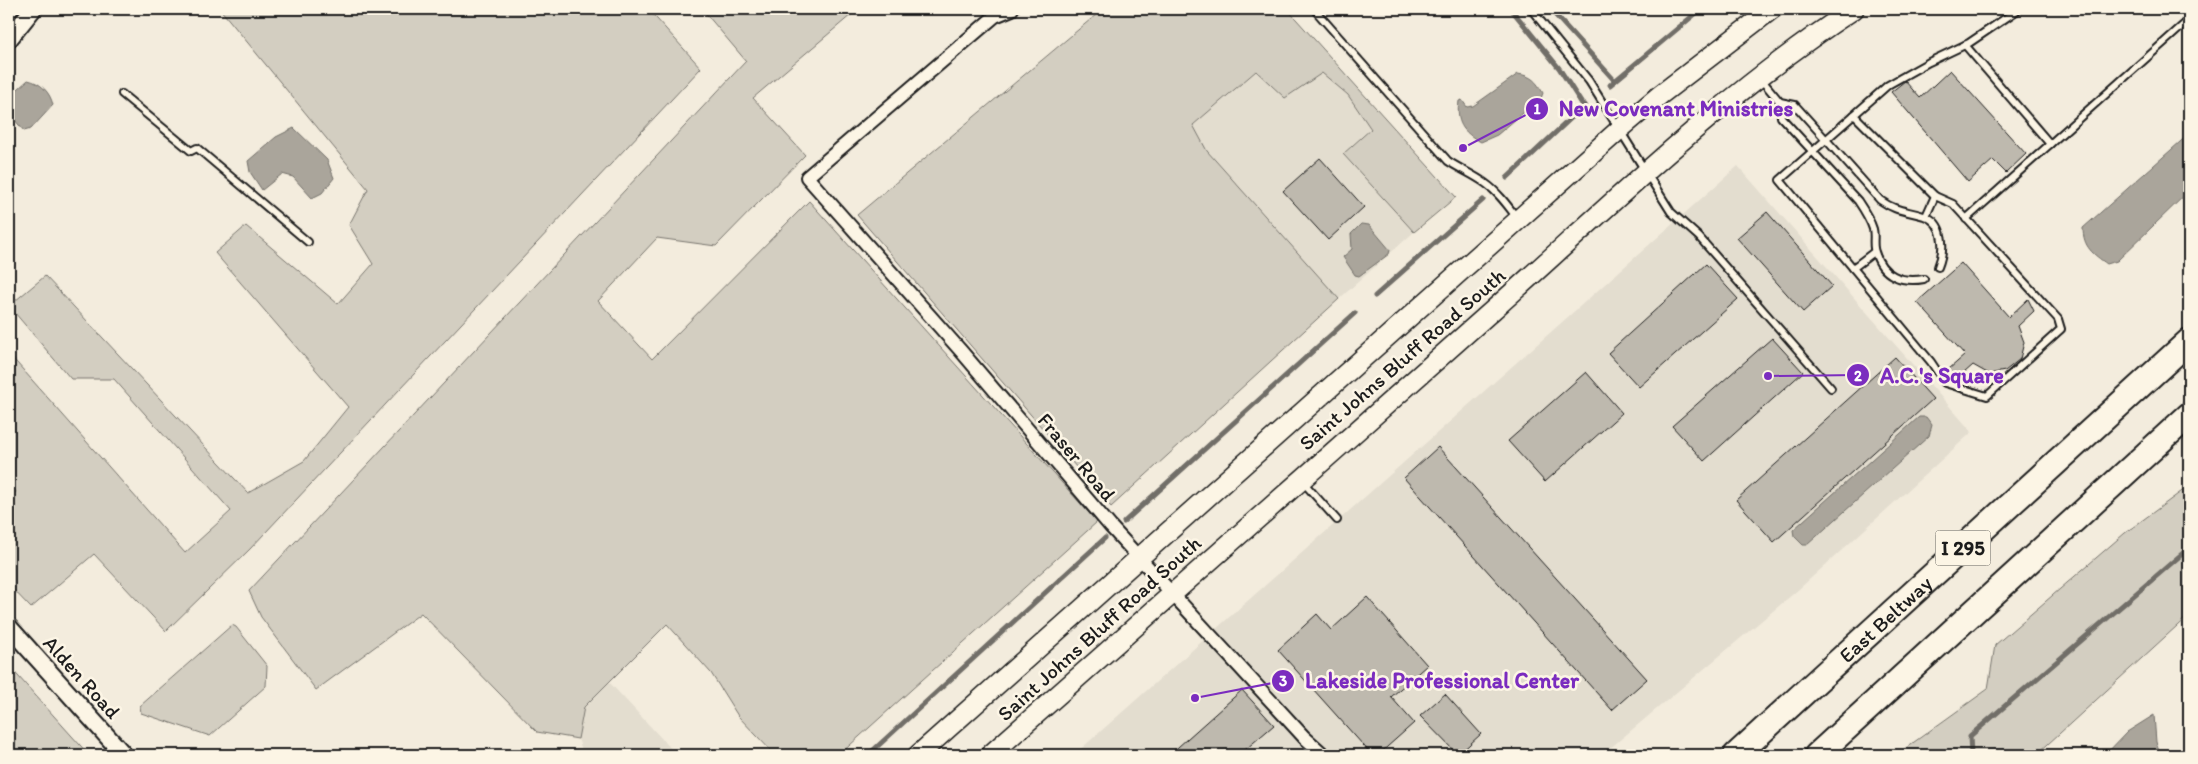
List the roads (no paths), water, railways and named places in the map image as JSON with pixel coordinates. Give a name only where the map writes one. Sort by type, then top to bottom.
[{"type":"highway","name":"East Beltway","points":[[1736,755],[2189,341]]},
{"type":"highway","name":"I 295","points":[[1817,755],[2189,415]]},
{"type":"main road","name":"Saint Johns Bluff Road South","points":[[918,755],[1620,129],[1660,95],[1772,9]]},
{"type":"main road","name":"Saint Johns Bluff Road South","points":[[990,755],[1492,311],[1645,172],[1759,77],[1854,9]]},
{"type":"street","points":[[9,39],[34,9]]},
{"type":"street","name":"Fraser Road","points":[[1012,9],[995,16],[807,177],[961,351],[1111,528],[1139,556],[1304,738],[1324,755]]},
{"type":"street","name":"Alden Road","points":[[9,627],[124,755]]},
{"type":"lane","points":[[1314,9],[1448,161],[1468,175],[1485,182],[1498,194],[1519,220]]},
{"type":"lane","points":[[1531,9],[1589,81],[1671,212],[1699,237],[1831,388]]},
{"type":"lane","points":[[1854,115],[1936,196],[1953,204],[2058,319],[2060,329],[1986,396],[1945,383],[1931,362],[1780,180],[1888,85],[1928,62],[1965,45],[2019,9]]},
{"type":"lane","points":[[1966,219],[2189,20]]},
{"type":"lane","points":[[1965,45],[2050,144]]},
{"type":"lane","points":[[1759,77],[1780,102],[1781,117],[1858,201],[1867,214],[1873,230],[1874,252],[1882,267],[1892,276],[1902,280],[1924,279]]},
{"type":"lane","points":[[122,94],[191,151],[197,148],[308,242]]},
{"type":"lane","points":[[1780,102],[1795,105],[1861,180],[1891,208],[1926,216],[1937,226],[1943,246],[1938,267]]},
{"type":"lane","points":[[1926,216],[1936,196]]},
{"type":"lane","points":[[1853,268],[1874,252]]},
{"type":"lane","points":[[1300,480],[1337,520]]},
{"type":"waterway","points":[[1511,9],[1559,68],[1584,107]]},
{"type":"waterway","points":[[1550,9],[1615,81]]},
{"type":"waterway","points":[[1610,85],[1701,9]]},
{"type":"waterway","points":[[1507,178],[1585,105]]},
{"type":"waterway","points":[[1375,296],[1483,200]]},
{"type":"waterway","points":[[1124,522],[1355,313]]},
{"type":"waterway","points":[[868,755],[1105,538]]},
{"type":"waterway","points":[[1971,755],[1970,736],[2189,548]]},
{"type":"place","name":"New Covenant Ministries","points":[[1463,148]]},
{"type":"place","name":"A.C.'s Square","points":[[1768,376]]},
{"type":"place","name":"Lakeside Professional Center","points":[[1195,698]]}]
